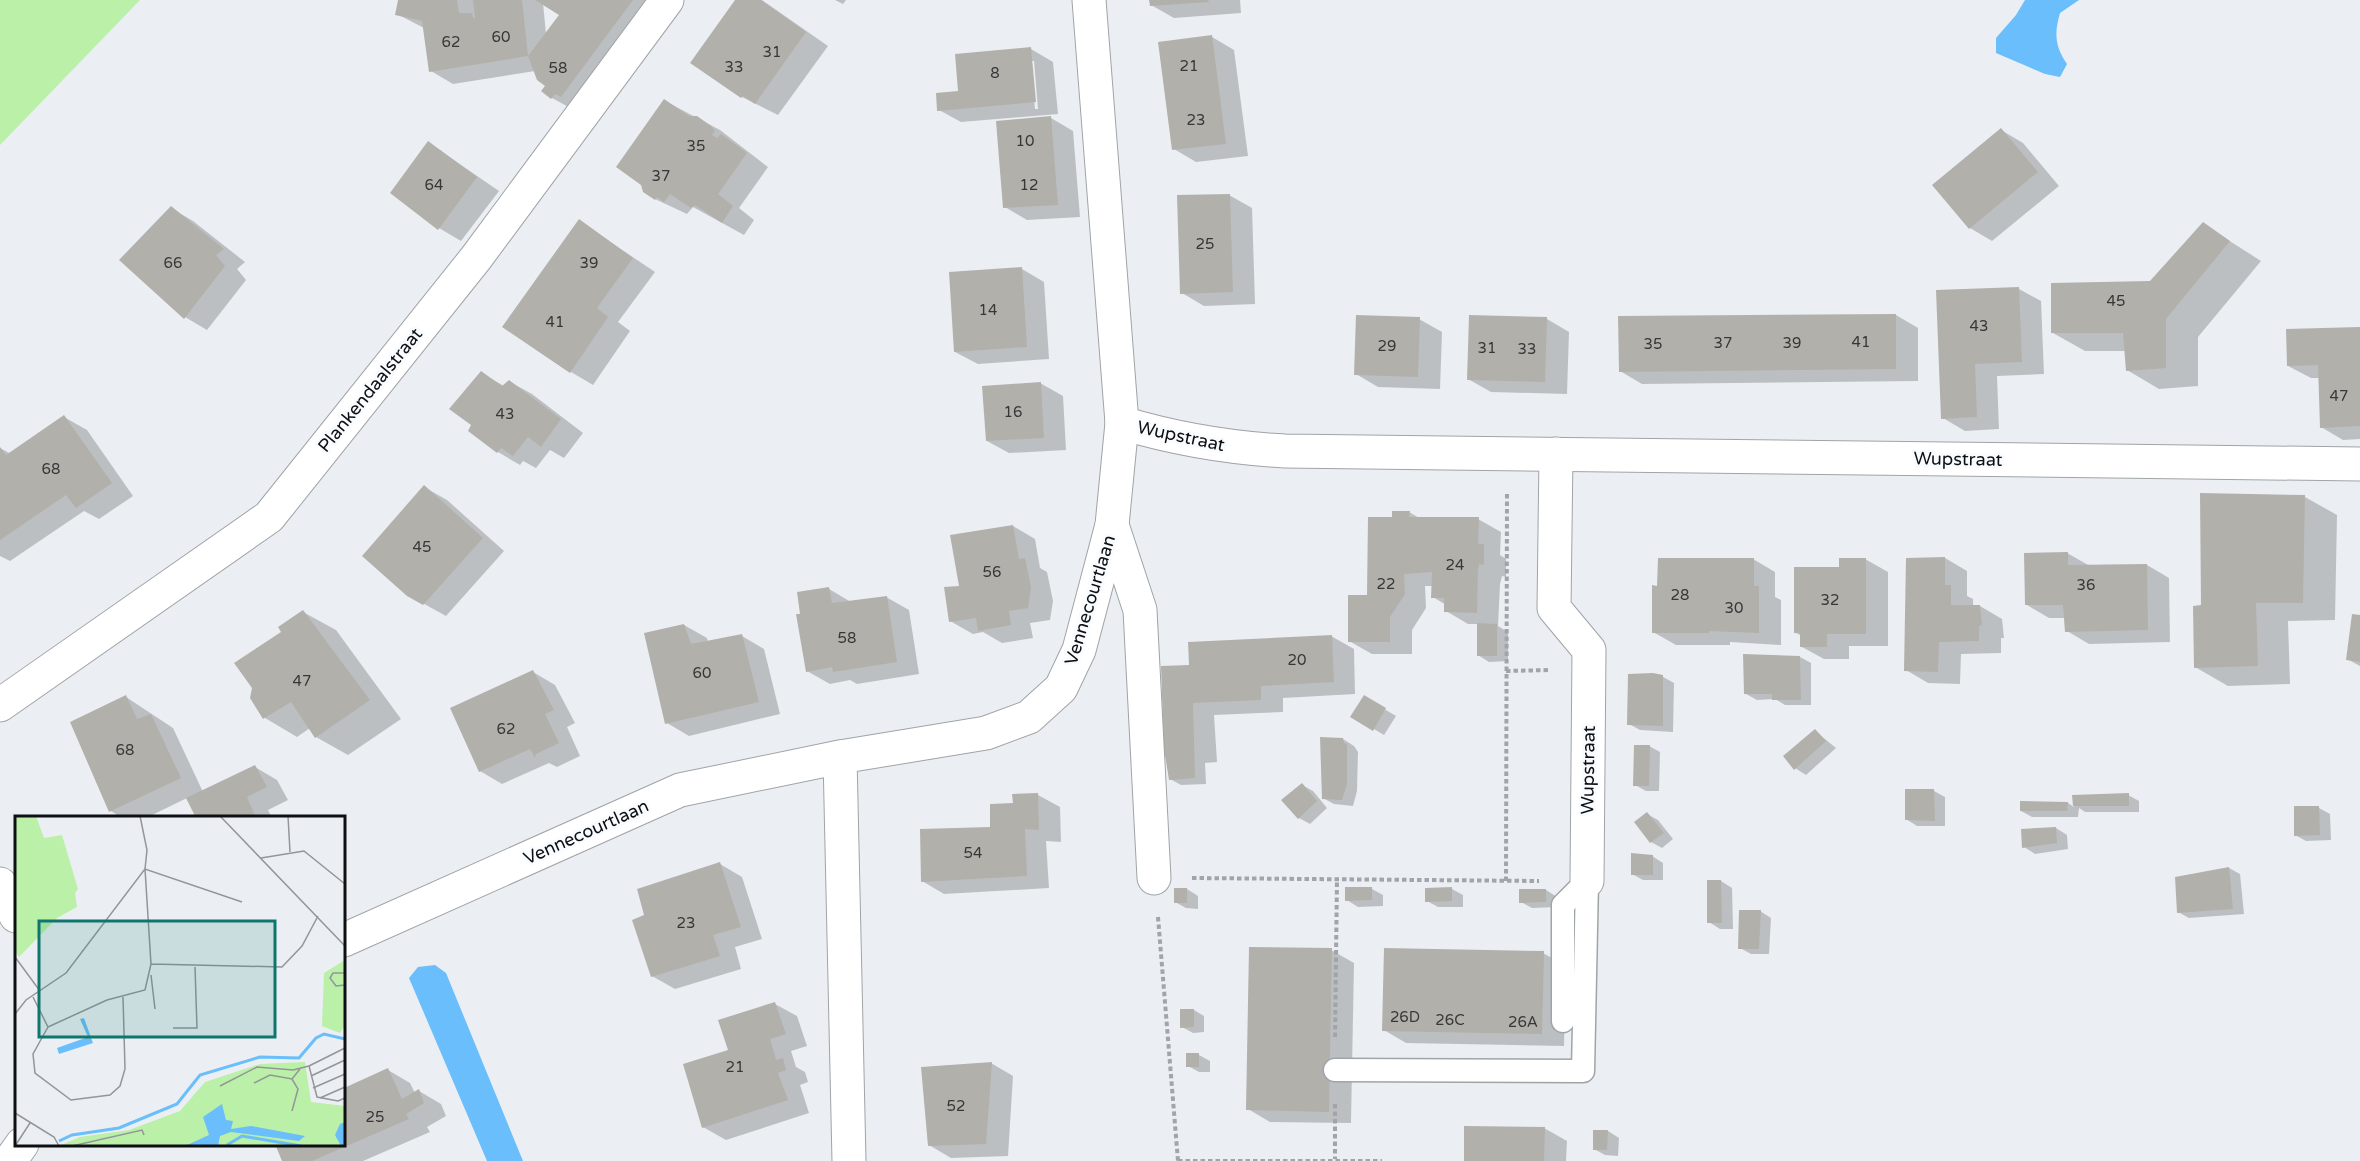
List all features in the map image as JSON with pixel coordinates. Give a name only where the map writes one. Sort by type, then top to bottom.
[{"type":"street","name":"Plankendaalstraat","points":[[4,695],[269,516],[477,258],[667,0]]},
{"type":"street","name":"Wupstraat","points":[[1089,0],[1122,423],[1165,436],[1225,447],[1285,451],[2360,464]]},
{"type":"street","name":"Vennecourtlaan","points":[[345,940],[680,790],[840,757],[986,734],[1029,717],[1061,688],[1079,650],[1112,525],[1122,423]]},
{"type":"street","name":"Wupstraat","points":[[1556,454],[1554,608],[1589,650],[1587,881]]},
{"type":"street","name":"Vennecourtlaan","points":[[1112,525],[1140,610],[1154,878]]},
{"type":"street","points":[[840,757],[849,1161]]},
{"type":"street","points":[[0,884],[15,914]]},
{"type":"street","points":[[10,1161],[21,1146]]},
{"type":"lane","points":[[1563,1021],[1563,905],[1587,881]]},
{"type":"lane","points":[[1335,1070],[1583,1071],[1587,881]]},
{"type":"path","points":[[1382,1161],[1335,1159],[1178,1161],[1154,878],[1506,881],[1508,453]]},
{"type":"path","points":[[1335,1159],[1337,878]]},
{"type":"green space","points":[[0,0],[140,0],[0,145]]},
{"type":"water","points":[[2025,0],[2079,0],[2060,13],[2058,20],[2056,34],[2058,45],[2067,64],[2060,77],[2045,74],[1996,53],[1996,38],[2016,15]]},
{"type":"water","points":[[435,965],[446,973],[523,1161],[487,1161],[409,978],[418,967]]},
{"type":"building","points":[[398,0],[457,0],[459,13],[472,13],[473,18],[475,17],[473,0],[522,0],[528,56],[429,72],[422,21],[395,15]]},
{"type":"building","points":[[535,0],[633,0],[561,97],[555,94],[551,99],[541,91],[545,86],[537,80],[528,56],[559,15]]},
{"type":"building","points":[[735,0],[761,0],[806,32],[755,104],[743,96],[741,98],[690,63]]},
{"type":"building","points":[[1149,0],[1208,0],[1209,2],[1150,6]]},
{"type":"building","points":[[1212,35],[1226,144],[1172,150],[1158,42]]},
{"type":"building","points":[[1031,47],[1036,102],[937,111],[936,93],[958,91],[955,54]]},
{"type":"building","points":[[664,99],[689,116],[697,116],[711,126],[715,131],[712,135],[717,138],[721,134],[747,153],[718,194],[733,206],[722,223],[695,205],[691,208],[670,194],[664,202],[657,197],[655,200],[643,192],[641,185],[616,167]]},
{"type":"building","points":[[1051,116],[1058,205],[1003,208],[996,121]]},
{"type":"building","points":[[2001,128],[2038,172],[1969,229],[1932,185]]},
{"type":"building","points":[[428,141],[477,177],[438,230],[390,193]]},
{"type":"building","points":[[1230,194],[1233,292],[1180,294],[1177,195]]},
{"type":"building","points":[[171,206],[224,249],[216,255],[225,266],[184,319],[119,260]]},
{"type":"building","points":[[579,219],[633,258],[597,308],[608,317],[570,373],[502,327]]},
{"type":"building","points":[[2203,222],[2230,241],[2166,319],[2166,368],[2126,371],[2123,333],[2051,333],[2051,283],[2150,281]]},
{"type":"building","points":[[1022,267],[1027,347],[954,352],[949,272]]},
{"type":"building","points":[[2019,287],[2022,362],[1975,364],[1977,417],[1941,419],[1936,290]]},
{"type":"building","points":[[1896,314],[1896,369],[1619,372],[1618,316]]},
{"type":"building","points":[[1356,315],[1420,317],[1418,377],[1354,375]]},
{"type":"building","points":[[1469,315],[1547,317],[1545,382],[1467,380]]},
{"type":"building","points":[[2360,327],[2360,426],[2320,428],[2318,365],[2287,366],[2286,329]]},
{"type":"building","points":[[481,371],[502,386],[509,380],[561,419],[541,447],[528,437],[513,456],[501,448],[497,453],[468,431],[471,425],[449,409]]},
{"type":"building","points":[[1041,382],[1044,438],[986,441],[982,386]]},
{"type":"building","points":[[64,415],[112,483],[76,508],[66,495],[0,540],[0,447],[6,455]]},
{"type":"building","points":[[424,485],[483,538],[423,605],[407,596],[362,556]]},
{"type":"building","points":[[2200,493],[2305,495],[2303,603],[2256,603],[2258,666],[2194,668],[2193,606],[2201,605]]},
{"type":"building","points":[[1392,511],[1410,511],[1409,517],[1479,517],[1478,544],[1484,544],[1484,565],[1479,564],[1477,613],[1444,612],[1444,598],[1431,598],[1432,572],[1404,574],[1405,594],[1390,617],[1390,642],[1348,642],[1348,595],[1367,595],[1368,517],[1392,517]]},
{"type":"building","points":[[1013,525],[1019,559],[1025,558],[1031,587],[1028,608],[1009,611],[1011,625],[978,631],[976,618],[949,622],[944,587],[959,586],[950,535]]},
{"type":"building","points":[[2068,552],[2068,565],[2147,564],[2148,630],[2065,632],[2063,605],[2025,605],[2024,553]]},
{"type":"building","points":[[1945,557],[1945,585],[1951,585],[1951,605],[1980,605],[1982,625],[1979,626],[1979,641],[1939,642],[1938,672],[1904,671],[1906,558]]},
{"type":"building","points":[[1658,558],[1754,558],[1754,586],[1759,586],[1759,633],[1709,631],[1709,633],[1652,633],[1652,585],[1657,586]]},
{"type":"building","points":[[1839,558],[1866,558],[1866,634],[1827,634],[1827,647],[1800,647],[1800,633],[1794,633],[1794,567],[1839,567]]},
{"type":"building","points":[[829,587],[832,603],[887,596],[897,662],[833,672],[832,667],[806,672],[796,614],[800,614],[797,592]]},
{"type":"building","points":[[303,610],[370,700],[315,738],[291,702],[263,719],[250,698],[252,688],[234,663],[281,632],[278,627]]},
{"type":"building","points":[[2352,614],[2360,615],[2360,662],[2346,660]]},
{"type":"building","points":[[1477,623],[1497,624],[1497,656],[1477,656]]},
{"type":"building","points":[[684,624],[691,644],[742,634],[759,702],[665,724],[644,633]]},
{"type":"building","points":[[1332,635],[1334,682],[1261,686],[1261,700],[1193,703],[1195,778],[1169,780],[1164,749],[1161,666],[1189,665],[1188,642]]},
{"type":"building","points":[[1743,654],[1800,656],[1801,700],[1772,700],[1772,694],[1744,694]]},
{"type":"building","points":[[533,670],[554,710],[545,714],[559,743],[536,754],[535,758],[530,749],[479,772],[450,708]]},
{"type":"building","points":[[1628,674],[1663,675],[1663,726],[1627,725]]},
{"type":"building","points":[[126,695],[137,719],[151,714],[181,778],[109,812],[70,722]]},
{"type":"building","points":[[1364,695],[1386,708],[1373,731],[1350,717]]},
{"type":"building","points":[[1815,729],[1826,741],[1794,770],[1783,756]]},
{"type":"building","points":[[1320,737],[1343,738],[1344,743],[1347,744],[1347,784],[1342,800],[1322,799]]},
{"type":"building","points":[[1634,745],[1650,745],[1649,786],[1633,786]]},
{"type":"building","points":[[255,765],[267,787],[247,797],[255,816],[195,816],[186,798]]},
{"type":"building","points":[[1302,783],[1317,801],[1298,819],[1281,800]]},
{"type":"building","points":[[1905,789],[1934,789],[1935,821],[1905,820]]},
{"type":"building","points":[[1038,793],[1039,830],[1025,829],[1027,876],[921,882],[920,829],[990,827],[990,804],[1013,803],[1012,794]]},
{"type":"building","points":[[2129,793],[2129,806],[2073,806],[2072,795]]},
{"type":"building","points":[[2020,801],[2068,802],[2067,811],[2020,811]]},
{"type":"building","points":[[2294,806],[2319,806],[2320,835],[2294,836]]},
{"type":"building","points":[[1647,812],[1664,833],[1650,843],[1634,822]]},
{"type":"building","points":[[2056,827],[2057,843],[2022,848],[2021,829]]},
{"type":"building","points":[[1631,853],[1653,855],[1653,875],[1631,875]]},
{"type":"building","points":[[720,862],[741,927],[713,935],[720,956],[651,977],[632,920],[644,915],[637,889]]},
{"type":"building","points":[[2229,867],[2233,909],[2177,913],[2175,877]]},
{"type":"building","points":[[1707,880],[1721,880],[1722,923],[1707,923]]},
{"type":"building","points":[[1345,887],[1372,887],[1372,900],[1345,901]]},
{"type":"building","points":[[1452,887],[1452,901],[1425,902],[1425,888]]},
{"type":"building","points":[[1174,888],[1187,888],[1187,903],[1174,903]]},
{"type":"building","points":[[1519,889],[1546,889],[1546,902],[1519,903]]},
{"type":"building","points":[[1739,910],[1761,910],[1759,949],[1738,949]]},
{"type":"building","points":[[1249,947],[1332,948],[1329,1112],[1246,1110]]},
{"type":"building","points":[[1384,948],[1544,951],[1542,1034],[1382,1031]]},
{"type":"building","points":[[775,1002],[786,1034],[770,1039],[776,1060],[783,1058],[786,1070],[778,1073],[788,1100],[702,1128],[683,1064],[728,1050],[718,1020]]},
{"type":"building","points":[[1180,1009],[1194,1009],[1194,1027],[1180,1028]]},
{"type":"building","points":[[1186,1053],[1199,1053],[1199,1067],[1186,1067]]},
{"type":"building","points":[[992,1062],[986,1144],[928,1146],[921,1067]]},
{"type":"building","points":[[388,1068],[402,1099],[419,1089],[424,1103],[406,1114],[409,1119],[312,1161],[282,1161],[276,1146],[345,1146],[345,1088]]},
{"type":"building","points":[[1464,1126],[1545,1127],[1544,1161],[1464,1161]]},
{"type":"building","points":[[1593,1130],[1608,1130],[1607,1150],[1593,1150]]}]
